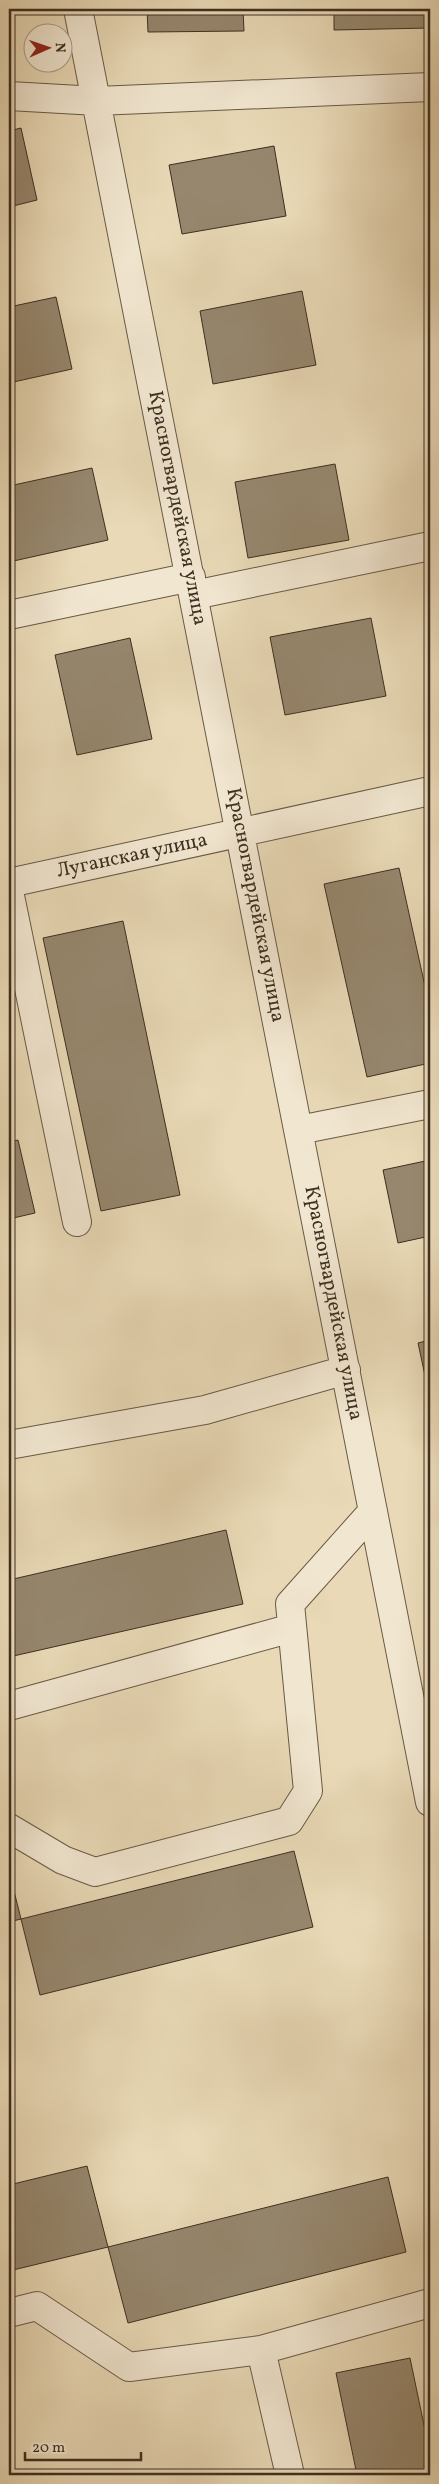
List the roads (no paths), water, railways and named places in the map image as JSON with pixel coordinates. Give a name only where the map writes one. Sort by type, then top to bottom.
[{"type":"street","name":"Красногвардейская улица","points":[[78,9],[430,1802]]},
{"type":"street","points":[[9,96],[96,101],[430,87]]},
{"type":"street","points":[[9,615],[430,546]]},
{"type":"street","name":"Луганская улица","points":[[9,883],[430,791]]},
{"type":"street","points":[[9,891],[77,1222]]},
{"type":"street","points":[[299,1130],[430,1104]]},
{"type":"street","points":[[9,1445],[206,1410],[346,1370]]},
{"type":"street","points":[[9,1828],[63,1860],[95,1872],[289,1821],[308,1791],[290,1604],[373,1511]]},
{"type":"street","points":[[9,1706],[292,1628]]},
{"type":"street","points":[[9,2313],[37,2306],[129,2367],[262,2350],[430,2303]]},
{"type":"street","points":[[262,2350],[290,2475]]}]
